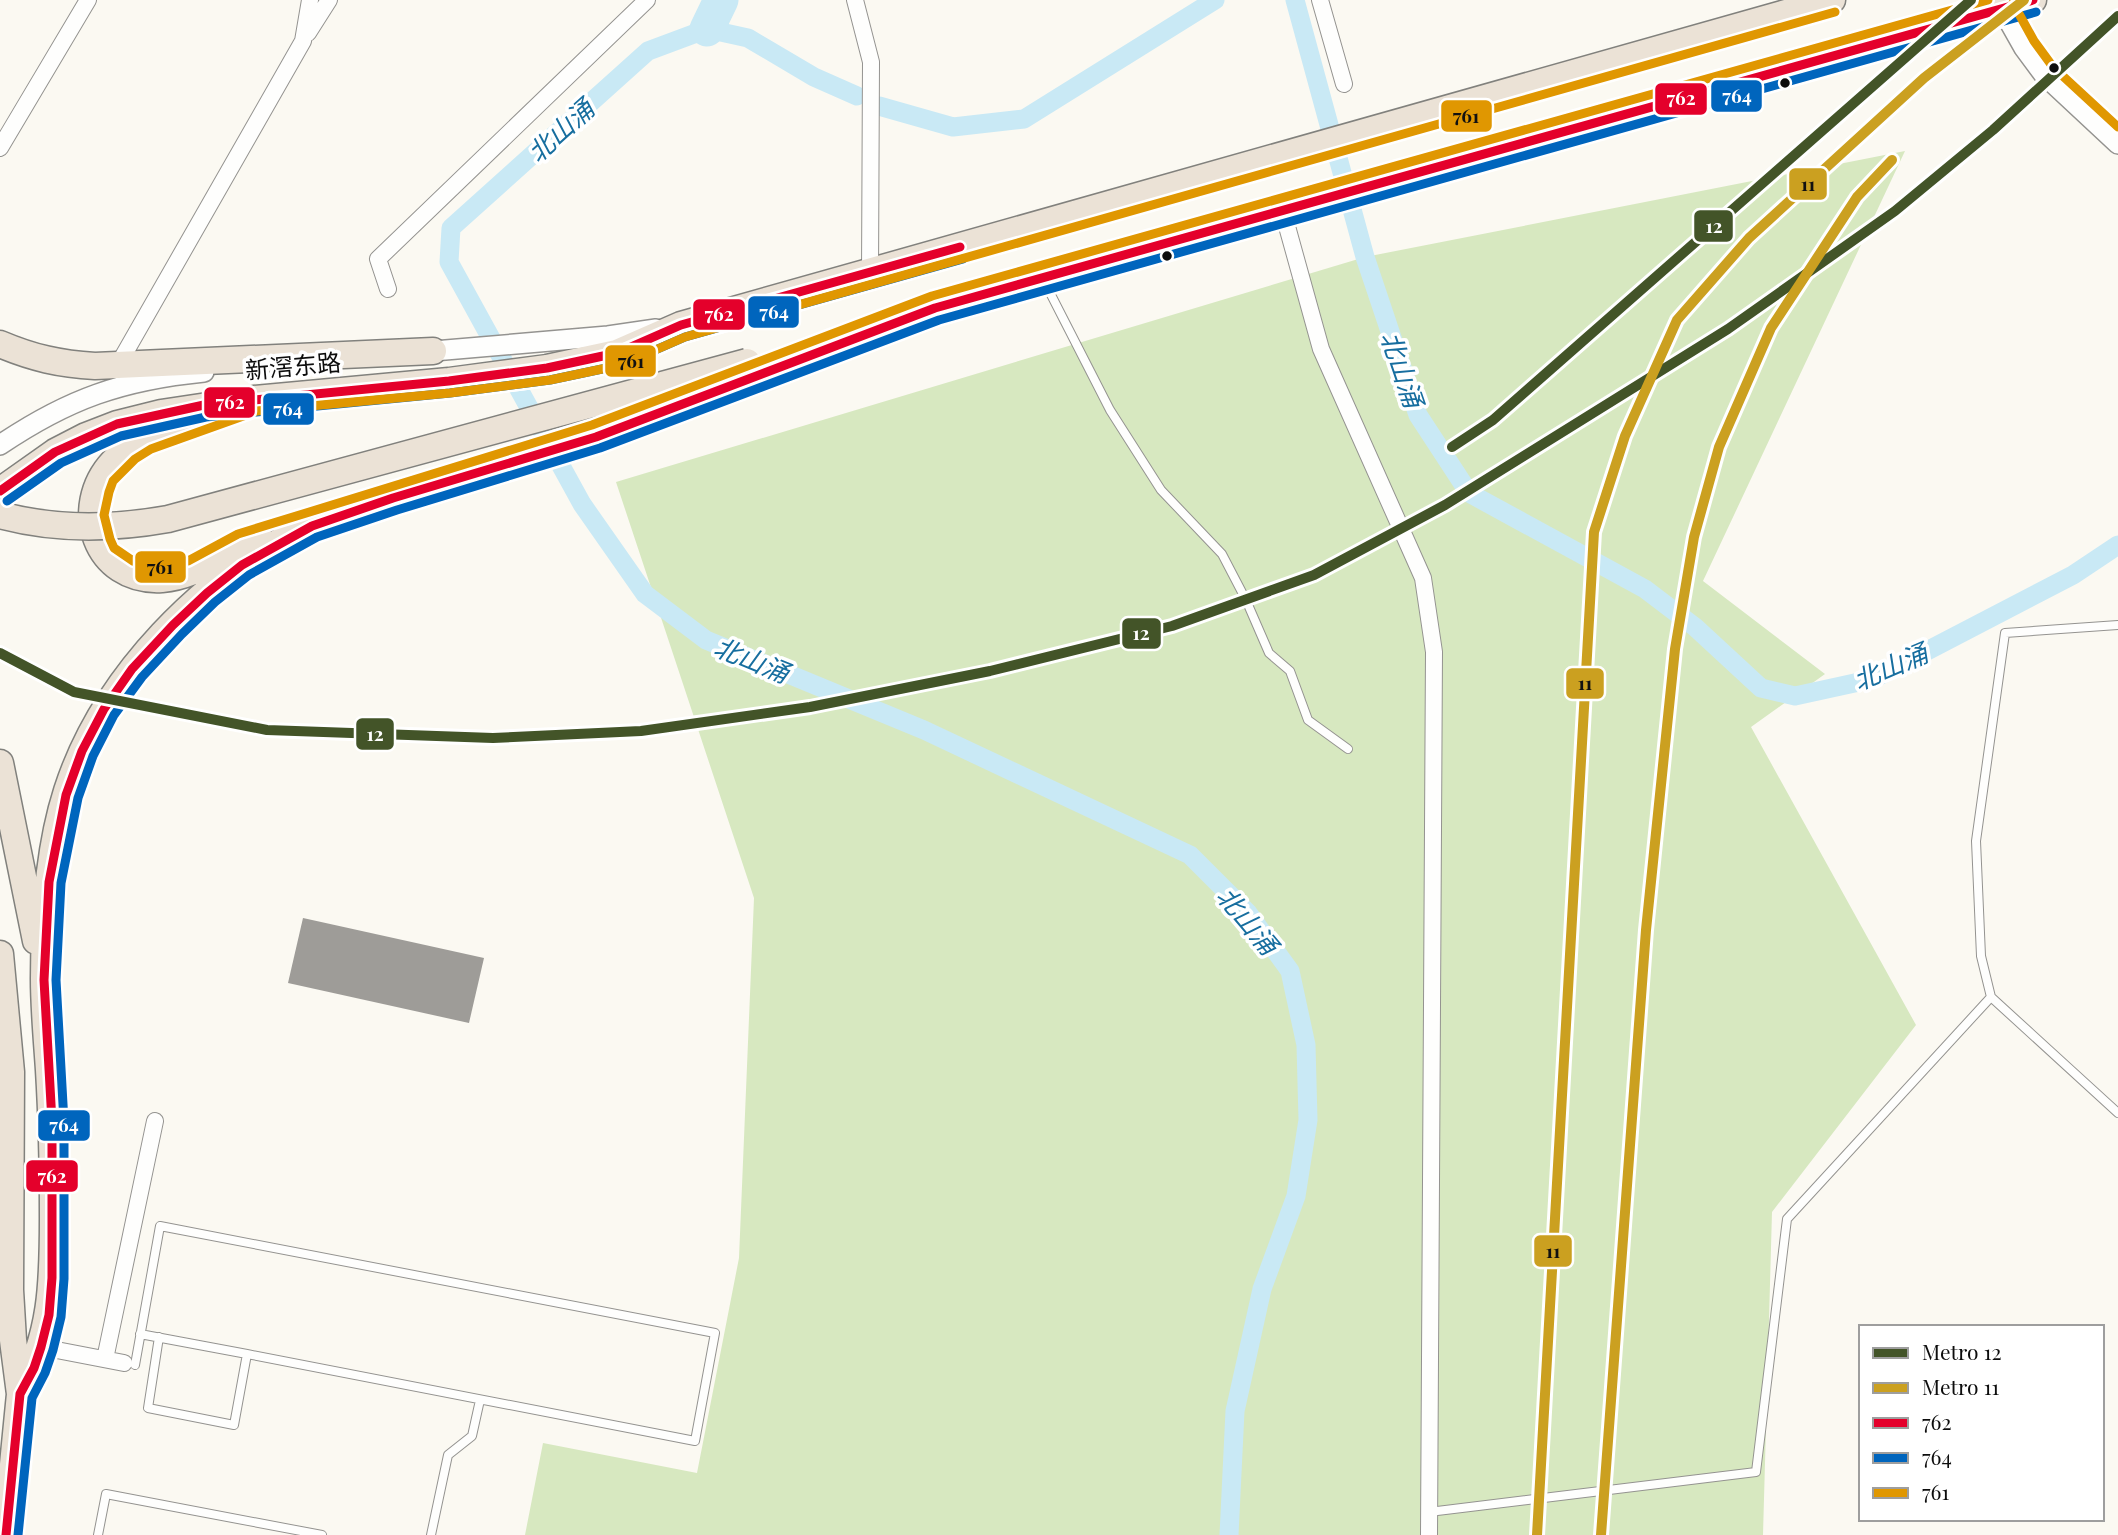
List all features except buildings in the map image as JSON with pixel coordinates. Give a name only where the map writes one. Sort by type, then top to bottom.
[{"type":"highway","points":[[0,491],[55,452],[117,424],[161,413],[254,399],[449,381],[547,368],[617,353],[681,325],[1832,0]]},
{"type":"highway","points":[[0,515],[34,523],[71,526],[135,525],[168,519],[747,362],[2033,0]]},
{"type":"highway","points":[[254,399],[146,438],[113,461],[103,474],[94,501],[94,533],[104,556],[116,567],[142,578],[159,579],[193,572],[242,546],[596,437],[935,308]]},
{"type":"highway","points":[[0,344],[59,364],[118,365],[433,351]]},
{"type":"highway","points":[[20,1394],[41,1348],[50,1303],[52,1122],[44,980],[49,882],[66,794],[82,751],[104,709],[132,669],[173,625],[242,565],[312,526]]},
{"type":"highway","points":[[0,763],[44,980]]},
{"type":"highway","points":[[0,954],[11,1072],[10,1290],[20,1394],[6,1535]]},
{"type":"street","points":[[0,148],[88,0]]},
{"type":"street","points":[[303,41],[310,0]]},
{"type":"street","points":[[118,365],[329,0]]},
{"type":"street","points":[[388,289],[378,259],[647,0]]},
{"type":"street","points":[[855,0],[871,62],[870,273]]},
{"type":"street","points":[[1320,0],[1344,84]]},
{"type":"street","points":[[2002,9],[2024,48],[2044,75],[2118,144]]},
{"type":"street","points":[[1283,212],[1321,349],[1423,578],[1434,652],[1429,1535]]},
{"type":"street","name":"新滘东路","points":[[0,445],[66,406],[106,389],[147,380],[191,373],[608,336],[681,325]]},
{"type":"street","points":[[105,1359],[155,1121]]},
{"type":"street","points":[[41,1348],[129,1364]]},
{"type":"lane","points":[[1042,278],[1110,410],[1160,490],[1222,554],[1247,600],[1269,653],[1290,671],[1308,720],[1348,749]]},
{"type":"lane","points":[[2118,625],[2004,633],[1976,841],[1981,956],[1991,997],[2118,1113]]},
{"type":"lane","points":[[1429,1513],[1756,1472],[1787,1219],[1991,997]]},
{"type":"lane","points":[[140,1334],[695,1441],[715,1332],[160,1226],[140,1334],[129,1364],[153,1368]]},
{"type":"lane","points":[[159,1337],[148,1408],[234,1425],[247,1354]]},
{"type":"lane","points":[[431,1535],[448,1455],[472,1436],[480,1400]]},
{"type":"lane","points":[[98,1535],[106,1494],[322,1535]]},
{"type":"green space","points":[[1905,151],[1703,581],[1825,674],[1751,727],[1916,1025],[1772,1212],[1763,1535],[525,1535],[543,1443],[697,1473],[739,1258],[754,898],[616,482],[1365,257]]},
{"type":"waterway","points":[[707,29],[721,0]]},
{"type":"waterway","name":"北山涌","points":[[879,106],[953,127],[1024,119],[1215,0]]},
{"type":"waterway","name":"北山涌","points":[[1295,0],[1365,257],[1418,415],[1469,493],[1645,589],[1695,627],[1761,688],[1795,696],[1873,679],[2073,575],[2118,545]]},
{"type":"waterway","name":"北山涌","points":[[857,96],[814,77],[748,38],[707,29],[648,51],[451,228],[449,262],[582,504],[645,594],[706,640],[924,730],[1190,855],[1248,913],[1290,971],[1306,1045],[1308,1120],[1296,1196],[1262,1289],[1235,1411],[1229,1535]]},
{"type":"metro line","name":"12","points":[[1452,447],[1493,420],[1971,0]]},
{"type":"metro line","name":"11","points":[[1537,1535],[1594,532],[1625,436],[1677,320],[1749,238],[1924,78],[2024,0]]},
{"type":"metro line","name":"12","points":[[0,653],[74,692],[267,730],[493,738],[641,731],[810,707],[990,671],[1172,626],[1314,575],[1445,505],[1728,329],[1895,211],[1993,130],[2118,16]]},
{"type":"metro line","name":"11","points":[[1601,1535],[1646,930],[1675,649],[1694,537],[1719,447],[1771,328],[1857,197],[1892,160]]},
{"type":"transit line","name":"761","points":[[1835,12],[685,337],[621,365],[550,380],[450,393],[257,411],[151,449],[135,459],[113,481],[109,492],[104,515],[110,539],[114,548],[133,561],[159,567],[188,561],[238,534],[592,425],[932,296],[1988,0]]},
{"type":"transit line","name":"762","points":[[6,1535],[20,1394],[34,1368],[49,1315],[52,1278],[52,1122],[44,980],[49,882],[66,795],[82,751],[104,709],[132,669],[173,625],[242,565],[312,526],[393,498],[596,437],[935,308],[2033,0]]},
{"type":"transit line","name":"761","points":[[2013,3],[2034,41],[2053,67],[2118,127]]},
{"type":"transit line","name":"764","points":[[18,1535],[32,1398],[45,1373],[61,1317],[64,1279],[64,1122],[56,980],[61,883],[78,798],[93,756],[114,715],[142,677],[215,602],[249,575],[317,537],[600,448],[939,320],[2036,12]]},
{"type":"transit line","name":"762","points":[[0,491],[55,452],[117,424],[204,405],[449,381],[547,368],[617,353],[681,325],[960,247]]},
{"type":"transit line","name":"764","points":[[7,501],[61,463],[121,436],[206,417],[450,393],[550,380],[621,365],[685,337],[963,259]]}]
